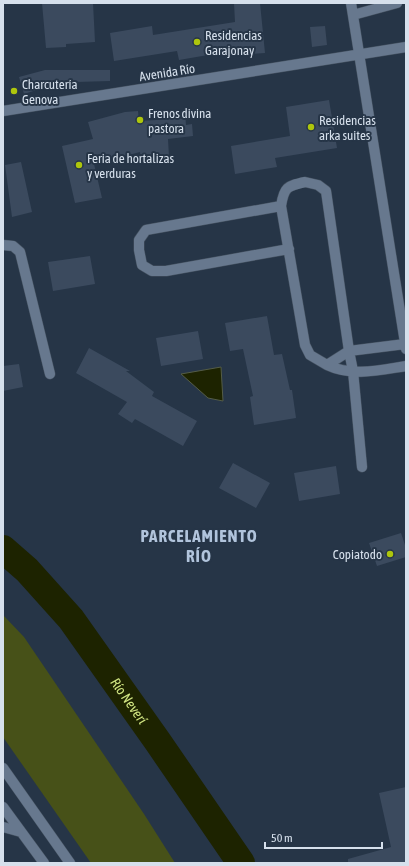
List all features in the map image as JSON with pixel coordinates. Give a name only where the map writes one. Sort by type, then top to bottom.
[{"type":"street","points":[[327,365],[349,350],[406,346],[358,55],[351,3]]},
{"type":"street","points":[[353,15],[397,3]]},
{"type":"street","name":"Avenida Río","points":[[3,111],[406,48]]},
{"type":"street","points":[[362,467],[353,371],[326,191],[318,185],[305,182],[291,185],[283,193],[281,206],[305,344],[310,355],[337,370],[353,371],[372,372],[406,366]]},
{"type":"street","points":[[281,206],[146,230],[139,240],[139,250],[142,265],[152,271],[166,271],[289,249]]},
{"type":"street","points":[[3,245],[13,246],[20,252],[50,374]]},
{"type":"street","points":[[3,768],[70,863]]},
{"type":"street","points":[[3,806],[44,863]]},
{"type":"street","points":[[3,827],[21,832]]},
{"type":"green space","points":[[3,615],[24,637],[144,814],[175,863],[91,863],[3,737]]},
{"type":"shaded area","points":[[221,367],[223,401],[208,398],[181,374]]},
{"type":"building","points":[[42,3],[93,3],[95,42],[66,44],[66,47],[46,48]]},
{"type":"building","points":[[234,3],[260,3],[265,53],[237,55],[237,50],[179,60],[177,51],[114,61],[110,33],[152,26],[153,35],[235,22]]},
{"type":"building","points":[[325,26],[327,45],[312,47],[310,27]]},
{"type":"building","points":[[45,70],[110,70],[110,81],[76,82],[76,87],[46,87],[24,94],[19,77]]},
{"type":"building","points":[[329,100],[337,148],[275,158],[277,167],[235,174],[231,146],[290,136],[286,107]]},
{"type":"building","points":[[138,111],[139,121],[173,119],[172,113],[185,111],[186,125],[192,124],[193,136],[168,139],[169,157],[141,159],[140,152],[94,164],[102,198],[75,203],[62,146],[93,139],[88,122],[125,112]]},
{"type":"building","points":[[21,162],[32,212],[12,217],[5,165]]},
{"type":"building","points":[[90,256],[95,284],[53,291],[48,262]]},
{"type":"building","points":[[267,316],[274,355],[282,354],[290,390],[292,390],[296,418],[254,425],[250,397],[253,396],[243,349],[230,351],[225,323]]},
{"type":"building","points":[[198,331],[203,359],[161,366],[156,338]]},
{"type":"building","points":[[89,348],[130,371],[126,371],[154,392],[152,396],[197,421],[183,446],[135,419],[132,423],[118,414],[127,402],[76,373]]},
{"type":"building","points":[[19,364],[23,387],[3,391],[3,366]]},
{"type":"building","points":[[233,463],[270,483],[256,508],[219,488]]},
{"type":"building","points":[[336,466],[340,494],[299,501],[294,473]]},
{"type":"building","points":[[401,533],[406,548],[406,557],[377,566],[369,543]]},
{"type":"building","points":[[406,787],[406,863],[348,863],[348,859],[391,847],[379,793]]},
{"type":"waterway","name":"Río Neverí","points":[[3,549],[27,570],[71,619],[241,863]]},
{"type":"place","name":"Residencias Garajonay","points":[[197,42]]},
{"type":"place","name":"Charcutería Genova","points":[[14,91]]},
{"type":"place","name":"Frenos divina pastora","points":[[140,120]]},
{"type":"place","name":"Residencias arka suites","points":[[311,127]]},
{"type":"place","name":"Feria de hortalizas y verduras","points":[[79,165]]},
{"type":"place","name":"Copiatodo","points":[[390,554]]},
{"type":"district","name":"PARCELAMIENTO RÍO","points":[[199,546]]}]
